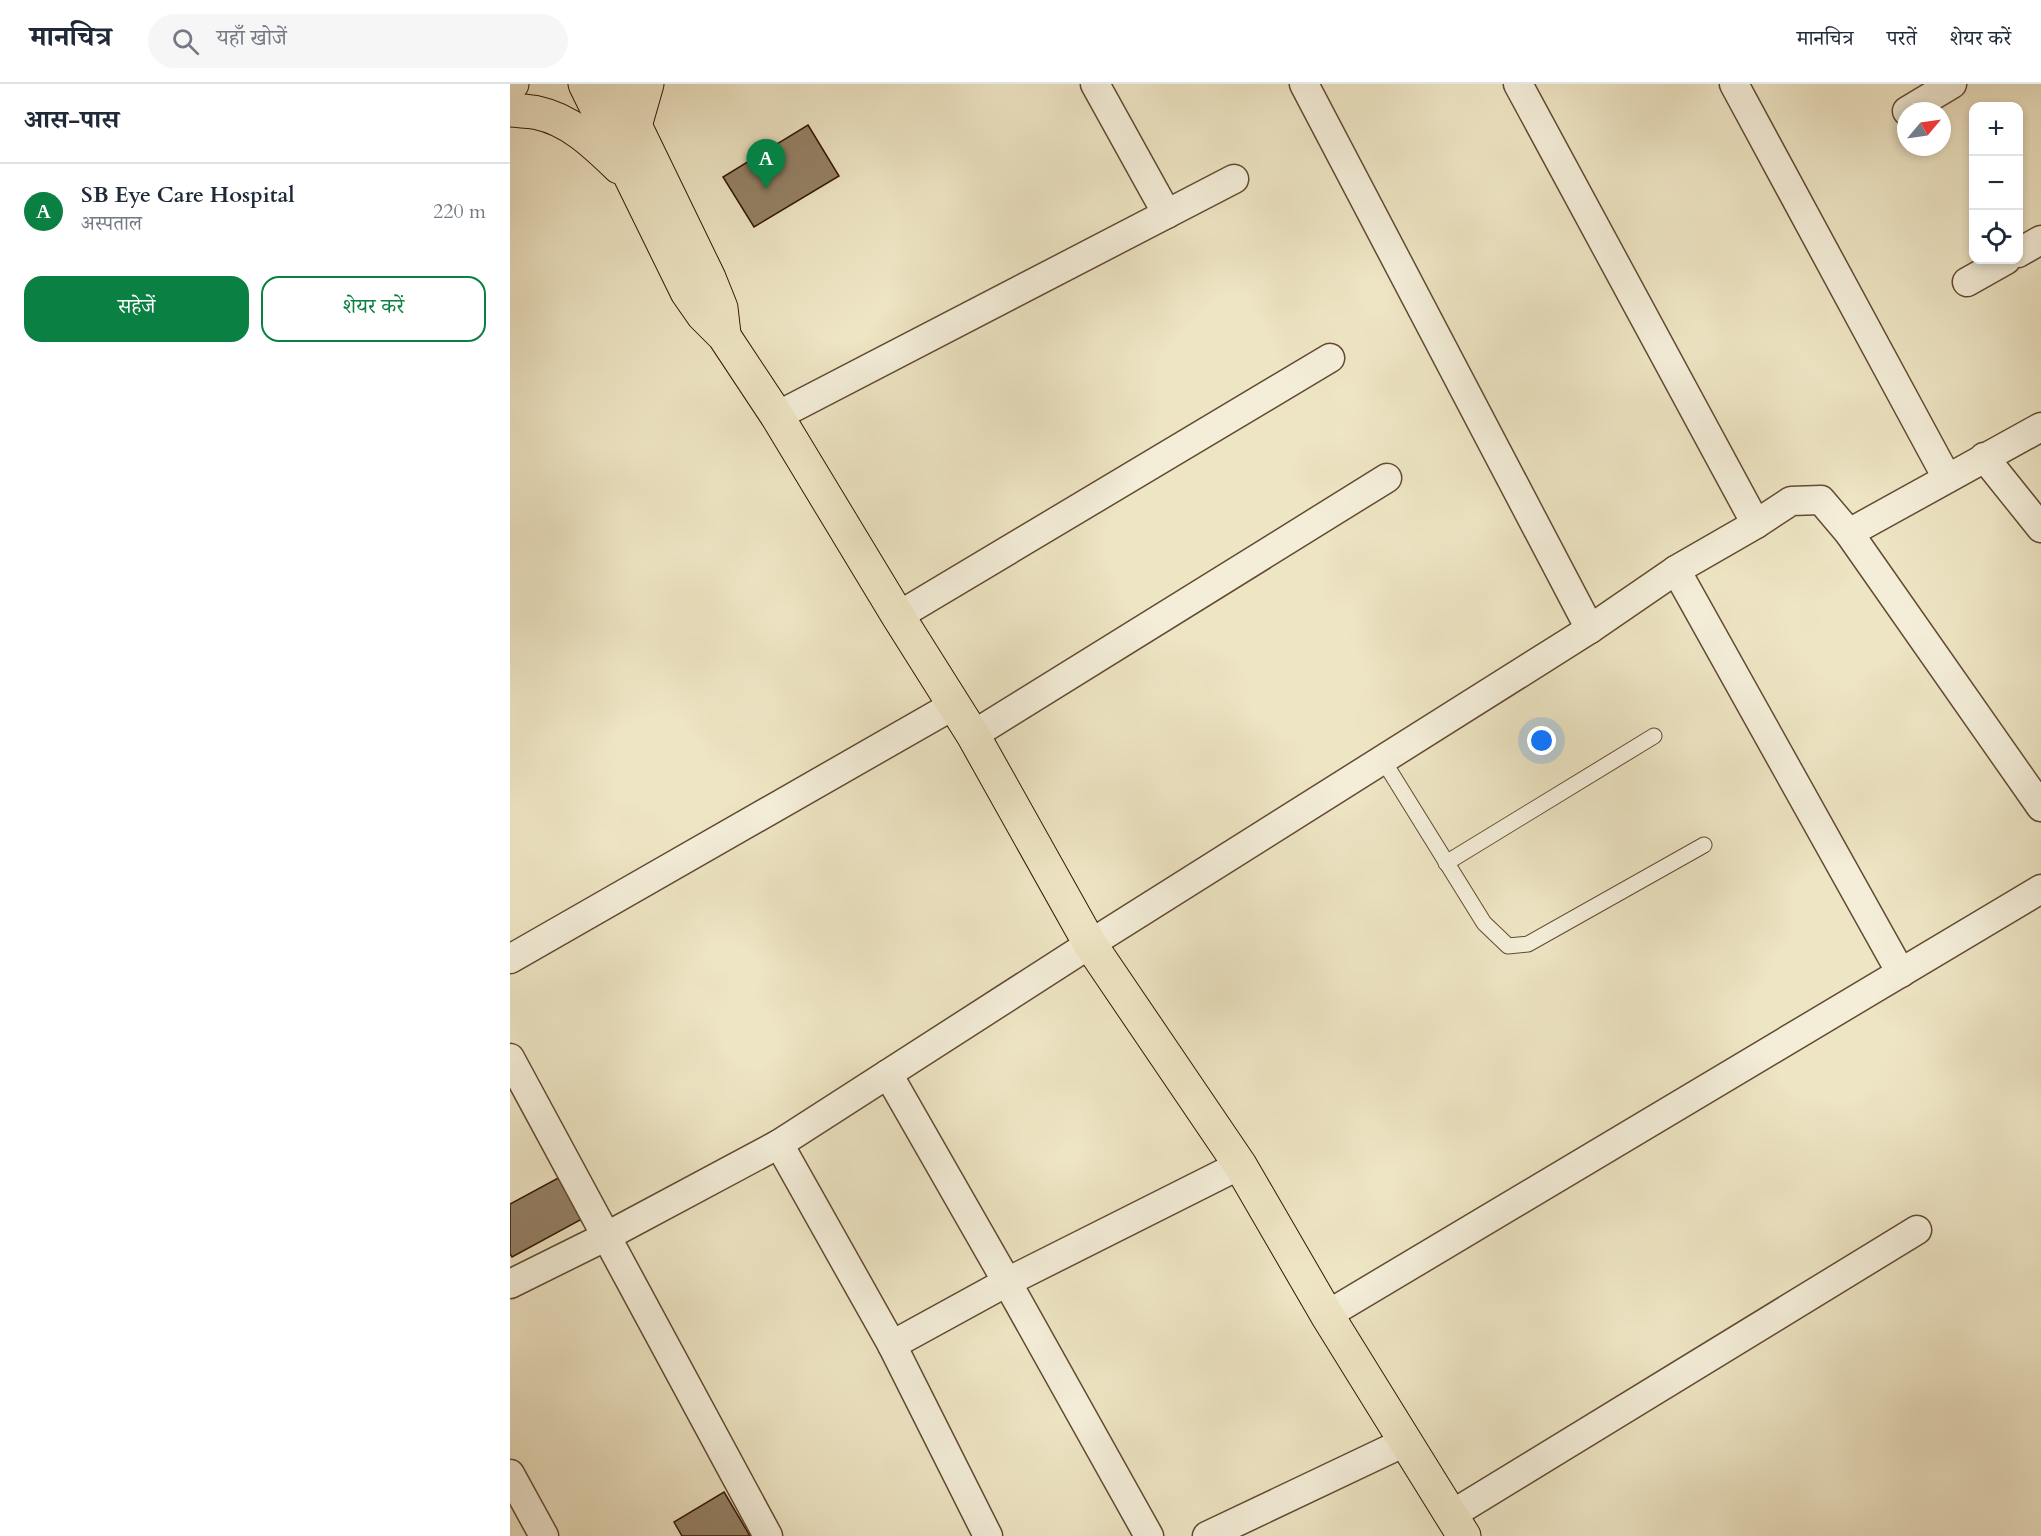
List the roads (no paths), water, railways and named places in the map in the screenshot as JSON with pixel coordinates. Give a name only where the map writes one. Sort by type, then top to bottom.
[{"type":"highway","points":[[585,84],[687,291],[703,315],[724,336],[777,416],[973,735],[1090,944],[1240,1166],[1327,1315],[1457,1526]]},
{"type":"highway","points":[[615,84],[709,278],[720,308],[724,336]]},
{"type":"highway","points":[[635,126],[647,84]]},
{"type":"highway","points":[[510,110],[539,113],[560,121],[589,138],[633,181]]},
{"type":"street","points":[[1095,84],[1167,214]]},
{"type":"street","points":[[1304,84],[1590,628]]},
{"type":"street","points":[[1518,84],[1756,524]]},
{"type":"street","points":[[1734,84],[1947,477]]},
{"type":"street","points":[[1921,102],[1952,84]]},
{"type":"street","points":[[777,416],[1234,179]]},
{"type":"street","points":[[2023,251],[2041,240]]},
{"type":"street","points":[[1967,282],[1999,264]]},
{"type":"street","points":[[898,616],[1330,358]]},
{"type":"street","points":[[1850,533],[1947,477],[2041,427]]},
{"type":"street","points":[[1984,457],[2041,528]]},
{"type":"street","points":[[973,735],[1387,478]]},
{"type":"street","points":[[510,1284],[607,1236],[779,1144],[1590,628],[1676,570],[1791,501],[1821,500],[1850,533],[2041,807]]},
{"type":"street","points":[[1676,570],[1901,973]]},
{"type":"street","points":[[510,959],[954,705]]},
{"type":"street","points":[[1327,1315],[2041,889]]},
{"type":"street","points":[[510,1058],[768,1536]]},
{"type":"street","points":[[888,1074],[1149,1536]]},
{"type":"street","points":[[779,1144],[892,1345],[988,1536]]},
{"type":"street","points":[[892,1345],[1007,1282],[1240,1166]]},
{"type":"street","points":[[1457,1526],[1917,1230]]},
{"type":"street","points":[[1207,1536],[1405,1442]]},
{"type":"street","points":[[510,1474],[544,1536]]},
{"type":"lane","points":[[1446,862],[1654,736]]},
{"type":"lane","points":[[1383,760],[1484,923],[1508,946],[1528,944],[1704,845]]},
{"type":"place","name":"SB Eye Care Hospital","points":[[766,189]]}]
